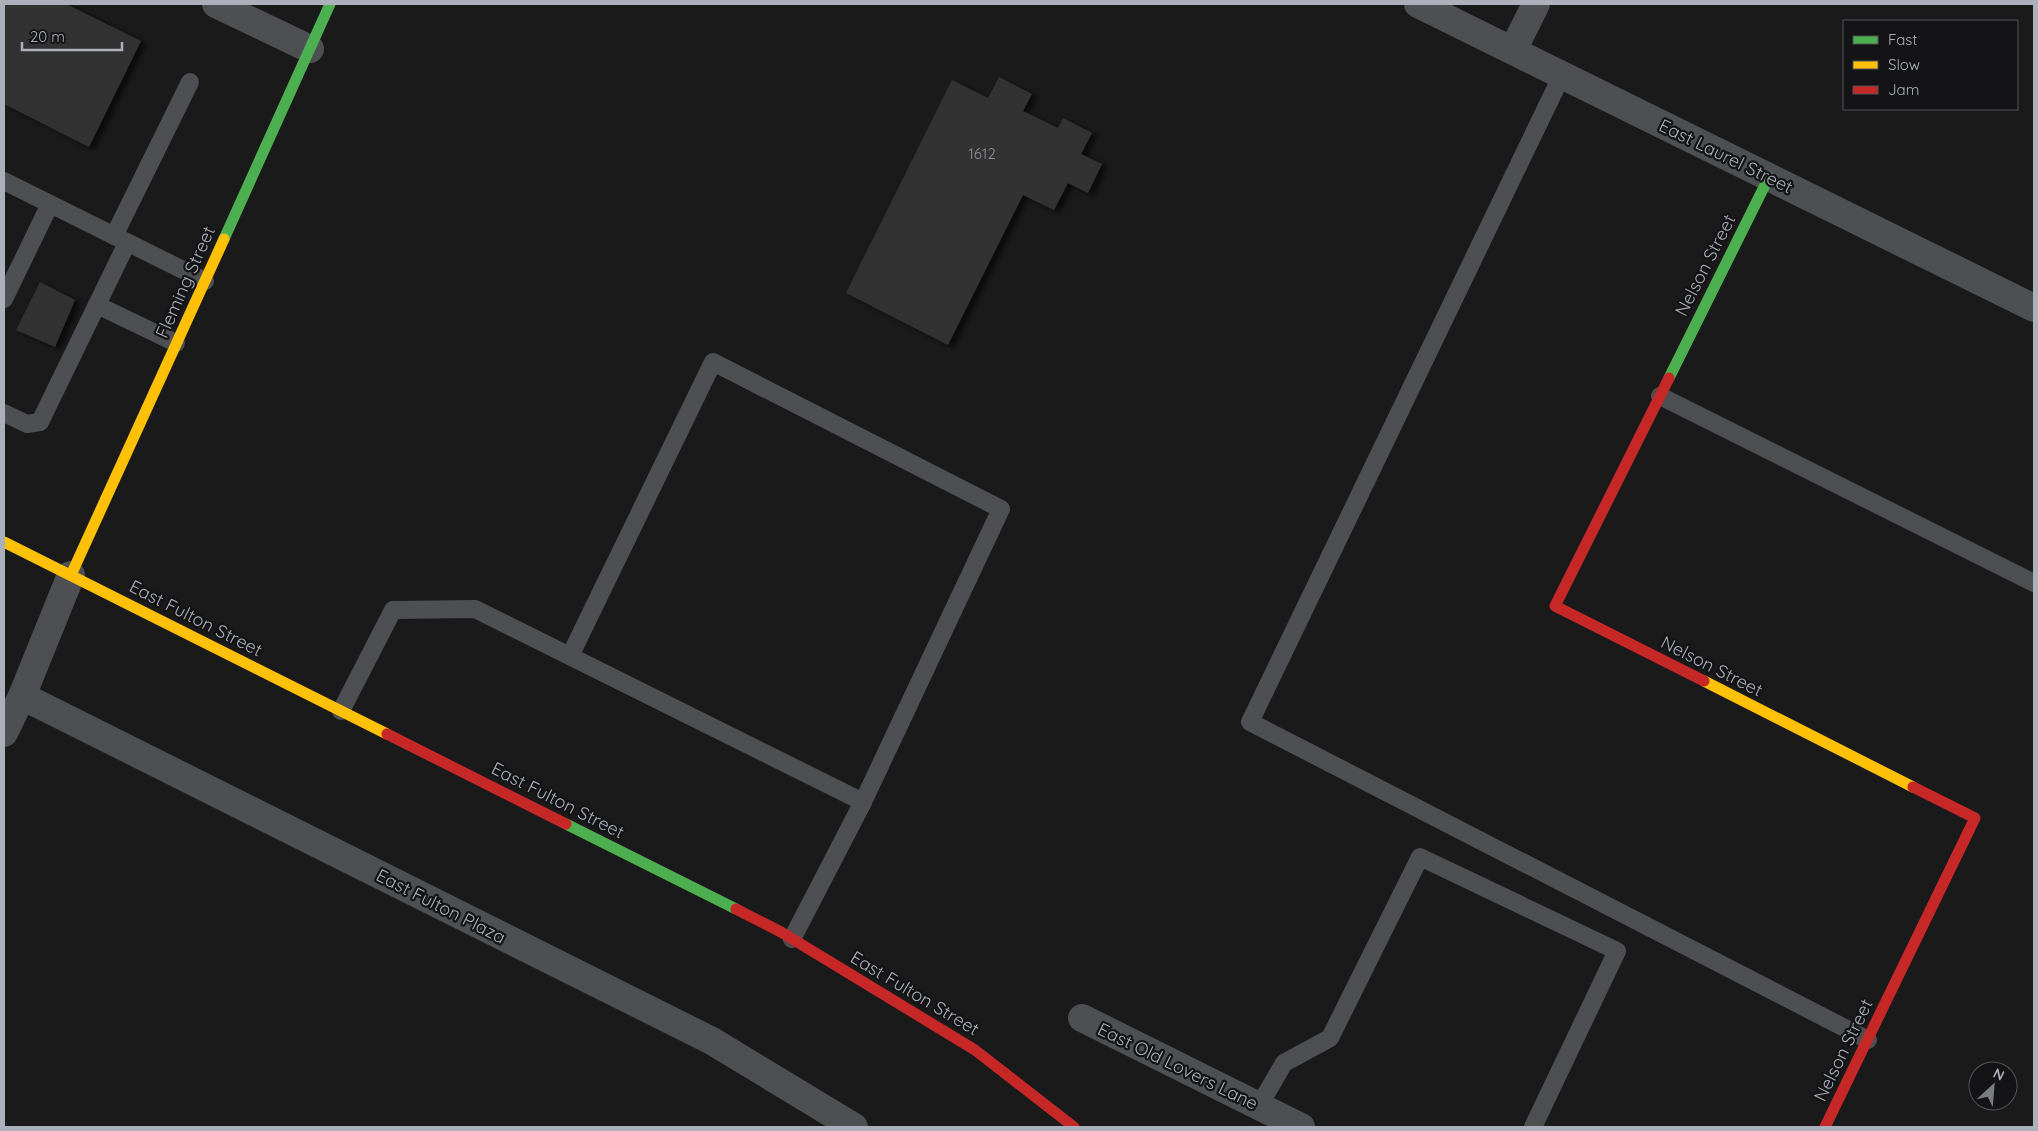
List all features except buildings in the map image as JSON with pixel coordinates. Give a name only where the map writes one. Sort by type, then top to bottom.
[{"type":"street","points":[[216,4],[310,49]]},
{"type":"street","name":"Fleming Street","points":[[72,575],[330,4]]},
{"type":"street","name":"East Laurel Street","points":[[1418,4],[2034,308]]},
{"type":"street","points":[[1513,50],[1536,4]]},
{"type":"street","name":"Nelson Street","points":[[1769,177],[1555,606],[1976,818],[1825,1127]]},
{"type":"street","name":"East Fulton Street","points":[[4,542],[792,939],[976,1050],[1074,1127]]},
{"type":"street","points":[[4,733],[22,696],[72,575]]},
{"type":"street","name":"East Fulton Plaza","points":[[22,696],[712,1041],[854,1127]]},
{"type":"street","name":"East Old Lovers Lane","points":[[1082,1018],[1301,1127]]},
{"type":"lane","points":[[1562,75],[1250,722],[1868,1040]]},
{"type":"lane","points":[[4,413],[27,424],[40,422],[97,305],[121,240],[190,82]]},
{"type":"lane","points":[[4,181],[205,281]]},
{"type":"lane","points":[[4,299],[50,204]]},
{"type":"lane","points":[[97,305],[176,343]]},
{"type":"lane","points":[[570,656],[713,362],[1002,509],[863,802],[792,939]]},
{"type":"lane","points":[[1660,396],[2034,584]]},
{"type":"lane","points":[[341,711],[393,610],[475,609],[863,802]]},
{"type":"lane","points":[[1259,1106],[1284,1063],[1330,1038],[1420,858],[1617,951],[1533,1127]]},
{"type":"traffic: fast","points":[[224,239],[330,4]]},
{"type":"traffic: fast","points":[[1669,378],[1769,177]]},
{"type":"traffic: fast","points":[[566,824],[736,909]]},
{"type":"traffic: slow","points":[[71,575],[224,239]]},
{"type":"traffic: slow","points":[[4,542],[387,734]]},
{"type":"traffic: slow","points":[[1704,681],[1913,787]]},
{"type":"traffic: jam","points":[[1669,378],[1555,606],[1704,681]]},
{"type":"traffic: jam","points":[[387,734],[566,824]]},
{"type":"traffic: jam","points":[[1825,1127],[1975,818],[1913,787]]},
{"type":"traffic: jam","points":[[736,909],[781,932],[975,1050],[1074,1127]]}]
